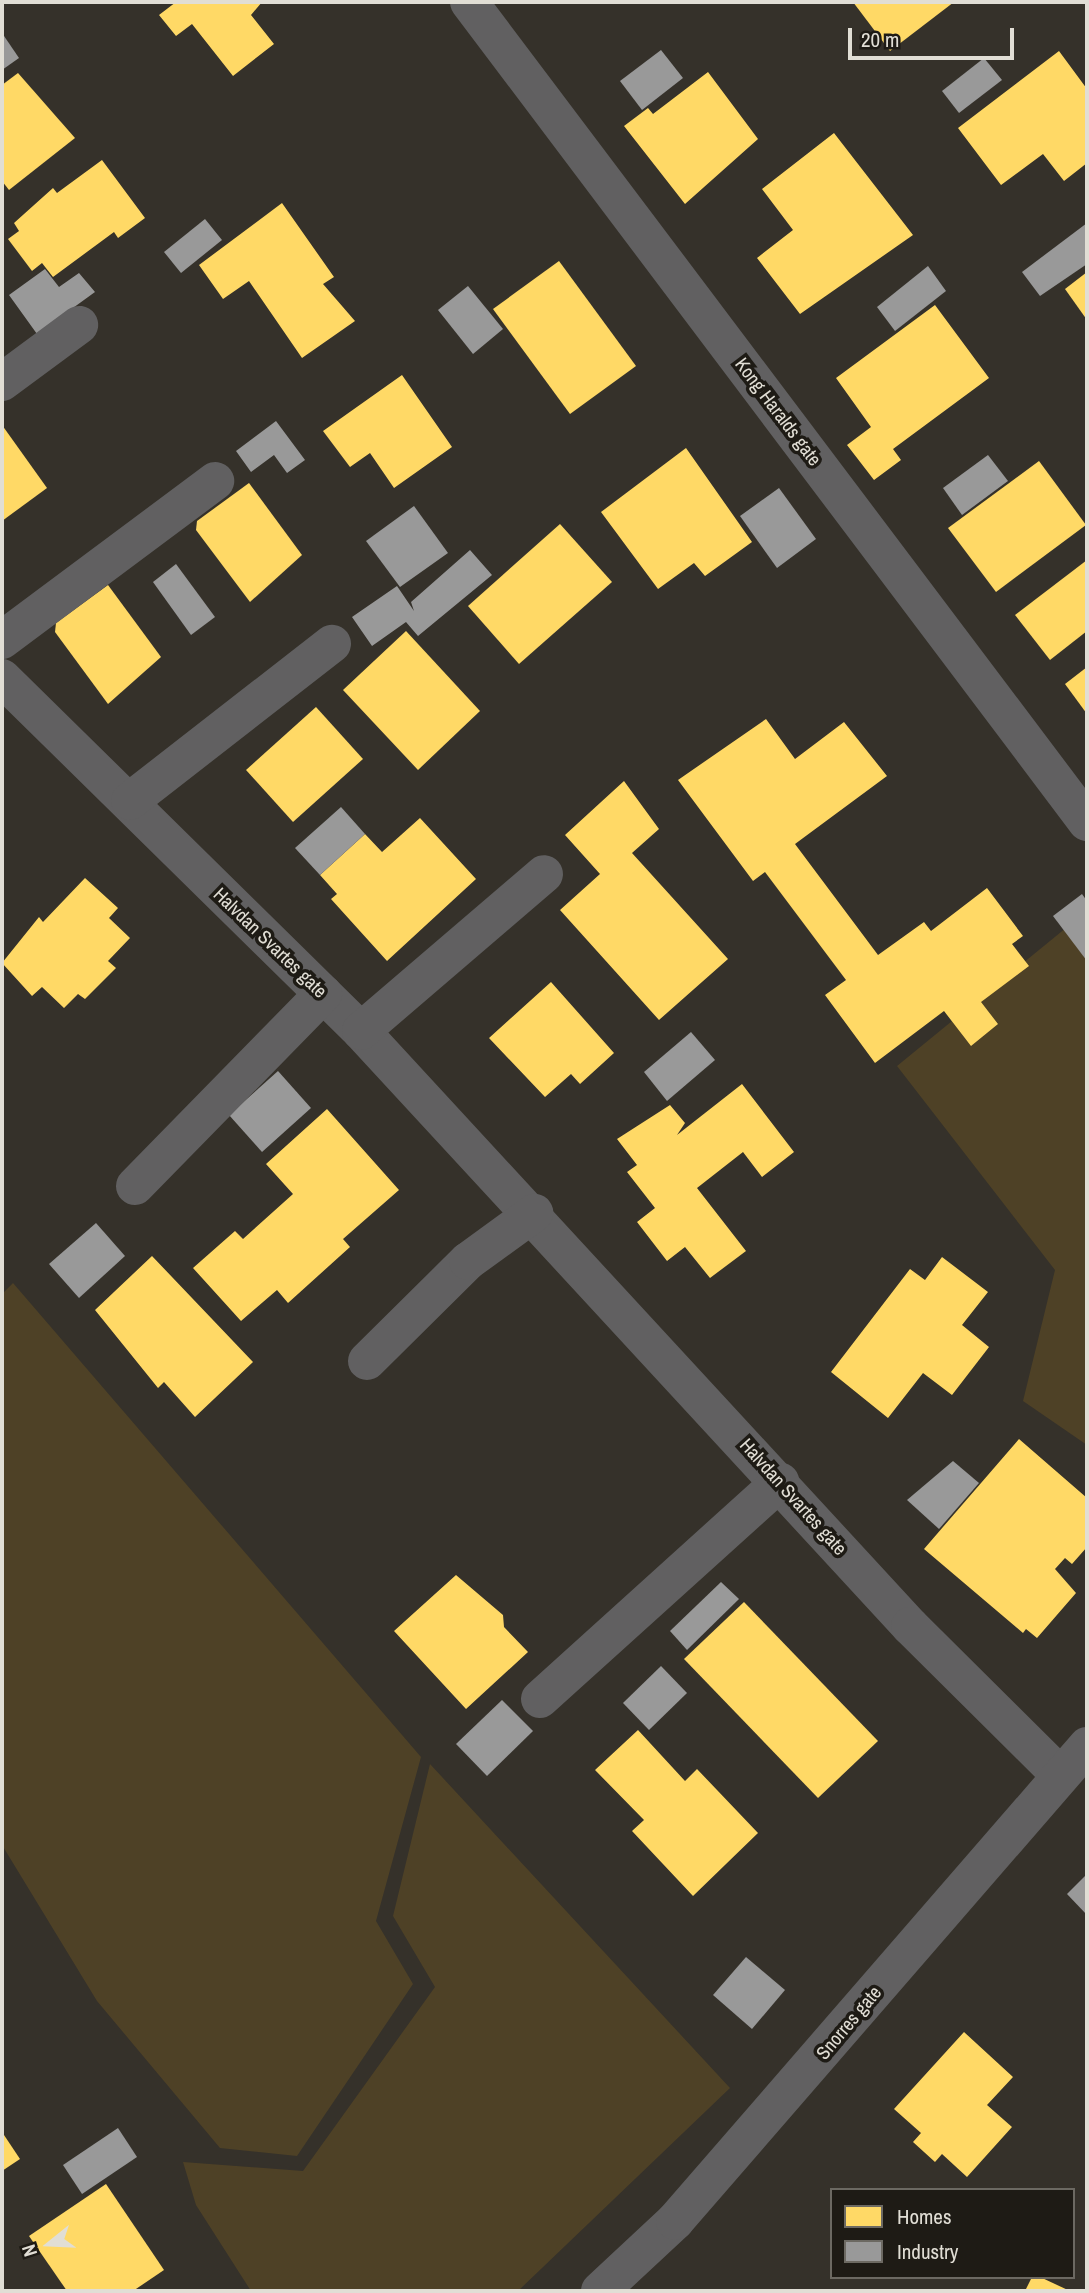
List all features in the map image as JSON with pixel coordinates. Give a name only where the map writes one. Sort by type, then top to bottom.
[{"type":"street","name":"Kong Haralds gate","points":[[469,2],[1087,822]]},
{"type":"street","points":[[2,382],[79,325]]},
{"type":"street","points":[[2,640],[215,481]]},
{"type":"street","points":[[130,802],[332,643]]},
{"type":"street","name":"Halvdan Svartes gate","points":[[2,678],[361,1031],[534,1213],[910,1626],[1059,1774]]},
{"type":"street","points":[[361,1031],[544,874]]},
{"type":"street","points":[[135,1185],[323,994]]},
{"type":"street","points":[[367,1361],[468,1261],[534,1213]]},
{"type":"street","points":[[540,1699],[780,1482]]},
{"type":"street","name":"Snorres gate","points":[[600,2291],[676,2221],[1059,1774],[1087,1746]]},
{"type":"shaded area","points":[[1072,923],[1087,943],[1087,1445],[1023,1401],[1055,1270],[897,1066]]},
{"type":"shaded area","points":[[13,1283],[421,1757],[376,1921],[413,1984],[297,2156],[220,2148],[97,2001],[2,1845],[2,1294]]},
{"type":"shaded area","points":[[430,1764],[730,2088],[518,2291],[251,2291],[196,2205],[183,2162],[303,2171],[435,1987],[393,1916]]},
{"type":"building: Homes","points":[[176,2],[262,2],[251,15],[274,44],[233,76],[192,24],[176,36],[159,15]]},
{"type":"building: Homes","points":[[853,2],[954,2],[890,51]]},
{"type":"building: Homes","points":[[1059,51],[1087,89],[1087,163],[1064,181],[1043,154],[1001,185],[958,128]]},
{"type":"building: Homes","points":[[708,72],[758,139],[685,204],[624,126],[648,108],[653,114]]},
{"type":"building: Homes","points":[[18,73],[75,138],[9,190],[2,181],[2,85]]},
{"type":"building: Homes","points":[[834,133],[913,235],[800,314],[757,258],[793,230],[762,189]]},
{"type":"building: Homes","points":[[102,160],[145,218],[118,238],[114,232],[53,277],[42,263],[32,271],[8,239],[19,231],[14,223],[53,188],[57,193]]},
{"type":"building: Homes","points":[[282,203],[334,277],[323,284],[355,321],[302,358],[249,281],[223,299],[199,265]]},
{"type":"building: Homes","points":[[559,261],[636,366],[570,414],[493,309]]},
{"type":"building: Homes","points":[[1087,272],[1087,320],[1065,289]]},
{"type":"building: Homes","points":[[935,305],[989,378],[893,449],[901,460],[874,480],[847,445],[871,427],[836,378]]},
{"type":"building: Homes","points":[[402,375],[452,447],[394,488],[370,453],[350,467],[323,431]]},
{"type":"building: Homes","points":[[2,425],[47,488],[2,521]]},
{"type":"building: Homes","points":[[686,448],[752,542],[705,576],[694,563],[658,589],[601,512]]},
{"type":"building: Homes","points":[[1039,461],[1086,525],[996,592],[948,528]]},
{"type":"building: Homes","points":[[249,483],[302,555],[250,602],[196,530],[197,521]]},
{"type":"building: Homes","points":[[560,524],[612,582],[519,664],[468,606]]},
{"type":"building: Homes","points":[[1087,560],[1087,631],[1050,660],[1015,615]]},
{"type":"building: Homes","points":[[108,585],[161,657],[108,704],[55,632],[56,623]]},
{"type":"building: Homes","points":[[406,631],[480,711],[418,770],[343,690]]},
{"type":"building: Homes","points":[[1087,667],[1087,714],[1065,684]]},
{"type":"building: Homes","points":[[316,707],[363,759],[293,822],[246,770]]},
{"type":"building: Homes","points":[[766,719],[795,759],[844,722],[887,776],[795,844],[878,955],[924,922],[931,931],[987,888],[1023,936],[1012,944],[1029,966],[981,1002],[998,1024],[971,1046],[944,1011],[875,1063],[825,995],[846,980],[765,872],[753,881],[678,780]]},
{"type":"building: Homes","points":[[624,781],[659,829],[632,853],[728,959],[659,1020],[560,910],[600,874],[565,835]]},
{"type":"building: Homes","points":[[420,818],[476,879],[387,961],[331,899],[337,894],[320,875],[365,834],[382,852]]},
{"type":"building: Homes","points":[[85,878],[118,908],[109,918],[130,938],[108,961],[116,968],[85,999],[78,994],[64,1008],[42,987],[32,996],[2,963],[39,917],[43,922]]},
{"type":"building: Homes","points":[[551,982],[614,1053],[580,1084],[571,1074],[545,1097],[489,1038]]},
{"type":"building: Homes","points":[[742,1084],[794,1152],[762,1177],[743,1152],[697,1188],[746,1251],[710,1278],[685,1247],[667,1261],[637,1222],[655,1208],[627,1172],[637,1165],[617,1139],[670,1105],[685,1123],[677,1135]]},
{"type":"building: Homes","points":[[327,1109],[399,1190],[343,1239],[350,1247],[288,1303],[277,1290],[241,1321],[193,1268],[235,1231],[243,1239],[293,1194],[266,1164]]},
{"type":"building: Homes","points":[[152,1256],[253,1362],[195,1417],[164,1382],[158,1388],[95,1310]]},
{"type":"building: Homes","points":[[942,1257],[988,1292],[962,1325],[989,1347],[952,1395],[923,1373],[888,1418],[831,1372],[910,1269],[925,1280]]},
{"type":"building: Homes","points":[[1019,1439],[1087,1498],[1087,1547],[1072,1564],[1065,1558],[1055,1569],[1076,1593],[1037,1638],[1026,1629],[1023,1633],[924,1549]]},
{"type":"building: Homes","points":[[456,1575],[503,1615],[504,1627],[528,1652],[466,1709],[394,1631]]},
{"type":"building: Homes","points":[[744,1602],[878,1741],[818,1798],[684,1659]]},
{"type":"building: Homes","points":[[638,1730],[685,1781],[697,1769],[758,1833],[693,1896],[632,1831],[644,1820],[595,1770]]},
{"type":"building: Homes","points":[[964,2032],[1013,2077],[987,2105],[1012,2127],[967,2177],[942,2154],[935,2162],[913,2142],[921,2133],[894,2109]]},
{"type":"building: Homes","points":[[2,2132],[20,2159],[2,2171]]},
{"type":"building: Homes","points":[[106,2184],[164,2270],[133,2291],[67,2291],[29,2236]]},
{"type":"building: Homes","points":[[1031,2279],[1044,2279],[1070,2291],[1025,2291]]},
{"type":"building: Industry","points":[[2,33],[19,58],[2,70]]},
{"type":"building: Industry","points":[[661,50],[683,78],[642,110],[620,81]]},
{"type":"building: Industry","points":[[984,58],[1002,80],[959,113],[942,91]]},
{"type":"building: Industry","points":[[205,219],[222,240],[181,273],[164,252]]},
{"type":"building: Industry","points":[[1087,223],[1087,264],[1040,296],[1022,272]]},
{"type":"building: Industry","points":[[928,266],[946,291],[895,331],[877,307]]},
{"type":"building: Industry","points":[[45,269],[59,287],[79,273],[95,292],[37,334],[9,295]]},
{"type":"building: Industry","points":[[468,286],[503,329],[473,354],[438,310]]},
{"type":"building: Industry","points":[[276,421],[305,460],[287,473],[274,455],[251,472],[236,451]]},
{"type":"building: Industry","points":[[988,455],[1008,481],[962,515],[943,488]]},
{"type":"building: Industry","points":[[779,488],[816,539],[777,568],[740,516]]},
{"type":"building: Industry","points":[[414,506],[448,553],[400,587],[366,541]]},
{"type":"building: Industry","points":[[470,550],[492,575],[418,636],[406,622],[372,646],[352,617],[397,586],[414,611],[411,602]]},
{"type":"building: Industry","points":[[176,564],[215,617],[191,635],[153,582]]},
{"type":"building: Industry","points":[[341,807],[365,834],[320,875],[295,848]]},
{"type":"building: Industry","points":[[1082,894],[1087,901],[1087,961],[1053,916]]},
{"type":"building: Industry","points":[[691,1032],[715,1060],[667,1101],[644,1072]]},
{"type":"building: Industry","points":[[278,1071],[311,1108],[262,1152],[229,1115]]},
{"type":"building: Industry","points":[[96,1223],[125,1256],[79,1298],[49,1264]]},
{"type":"building: Industry","points":[[953,1461],[979,1483],[939,1529],[907,1500]]},
{"type":"building: Industry","points":[[721,1582],[739,1599],[687,1650],[670,1631]]},
{"type":"building: Industry","points":[[661,1666],[687,1693],[649,1730],[623,1703]]},
{"type":"building: Industry","points":[[502,1700],[533,1731],[487,1776],[456,1744]]},
{"type":"building: Industry","points":[[1087,1874],[1087,1915],[1067,1894]]},
{"type":"building: Industry","points":[[746,1957],[785,1990],[752,2029],[713,1995]]},
{"type":"building: Industry","points":[[118,2128],[137,2157],[82,2194],[63,2165]]}]
